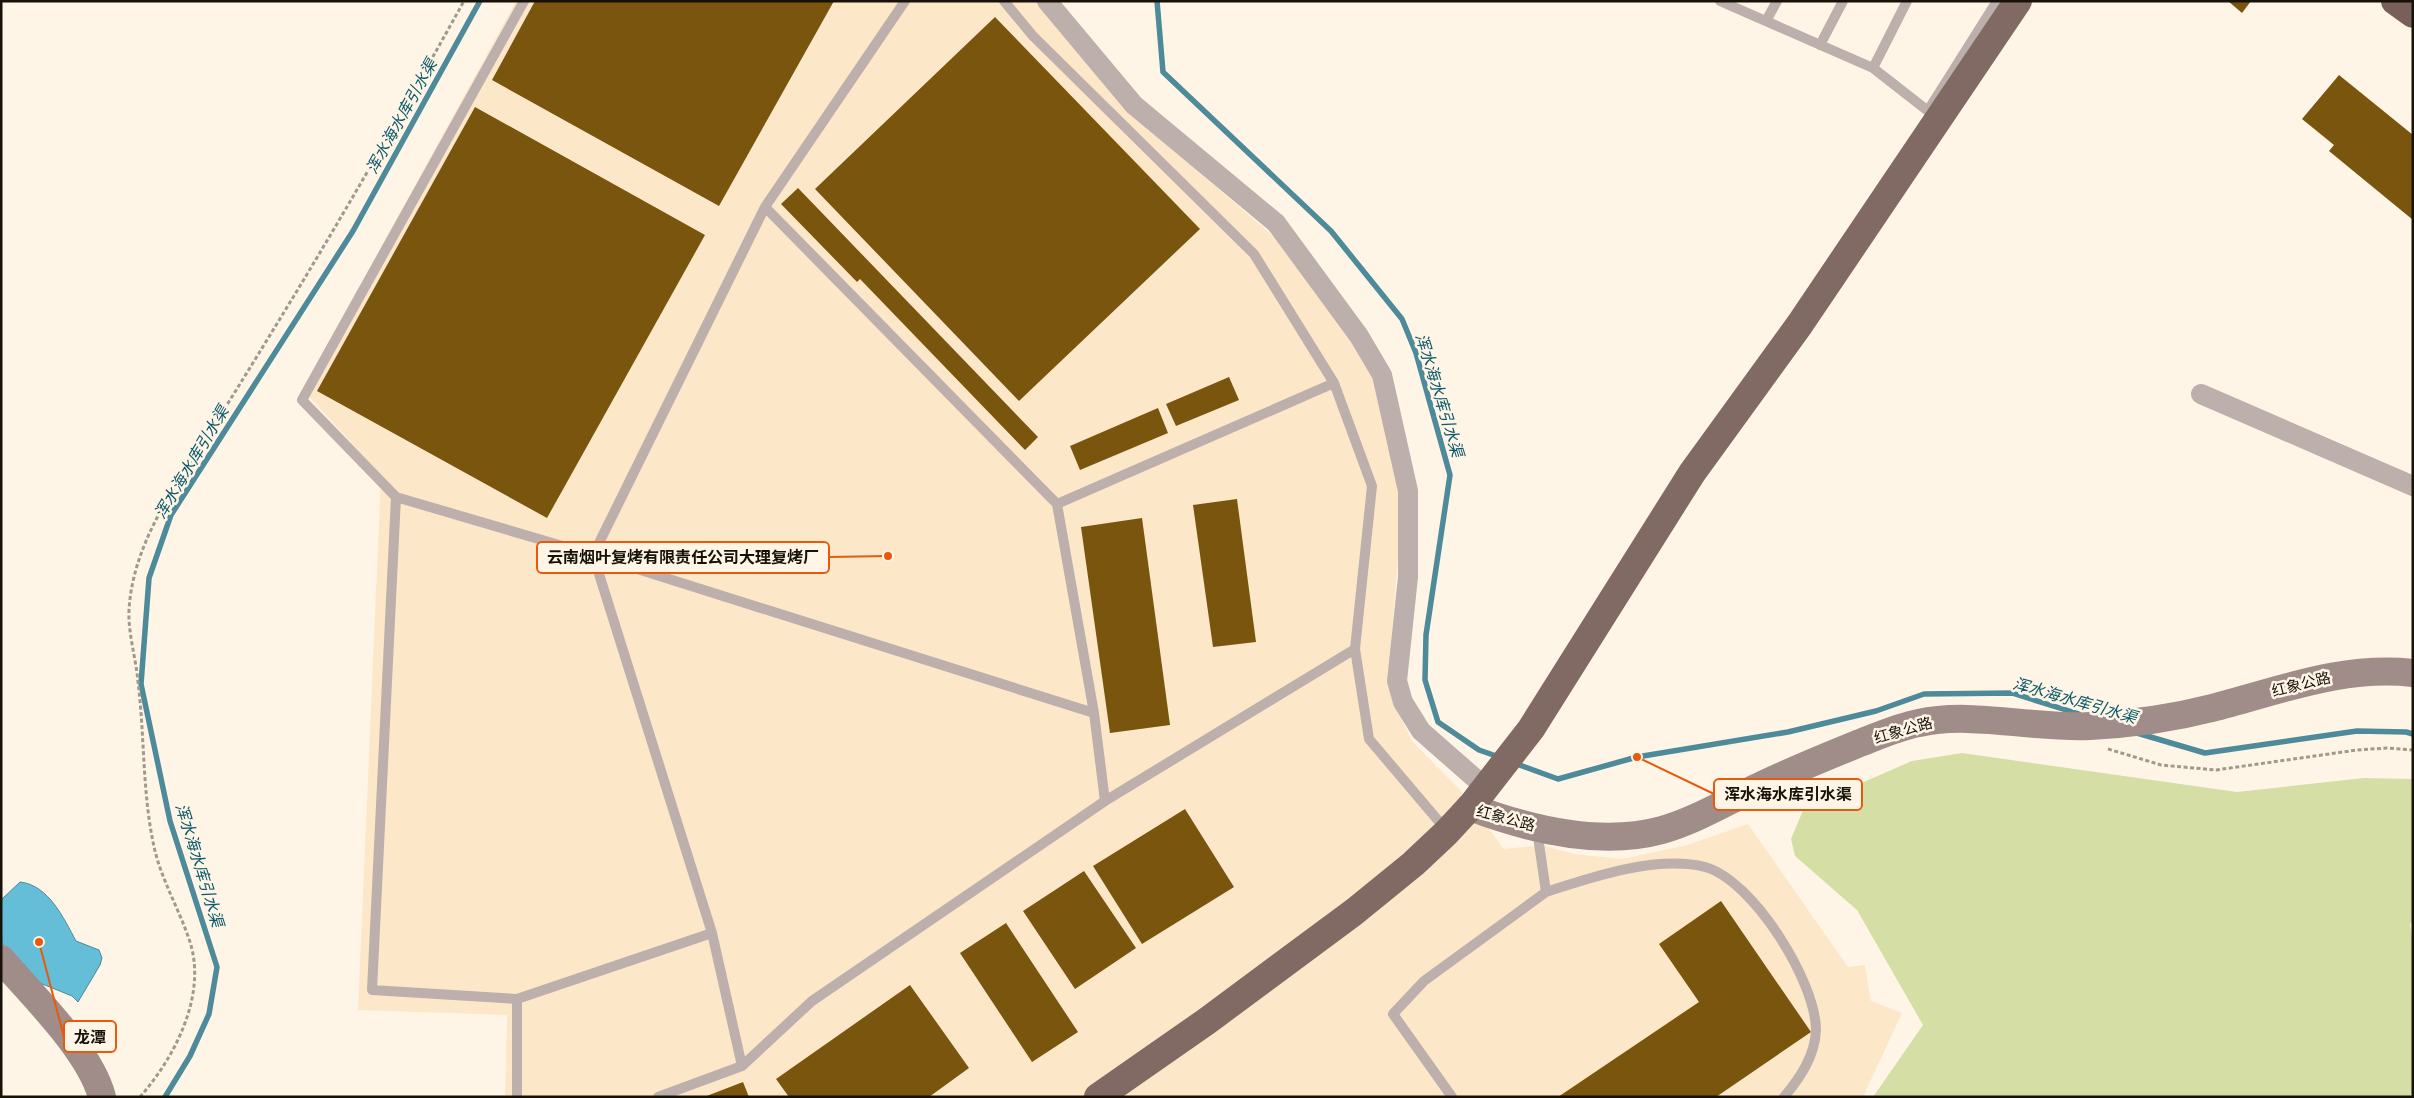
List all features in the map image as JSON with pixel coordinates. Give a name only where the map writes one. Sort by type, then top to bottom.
[{"type":"highway","points":[[1098,1097],[1290,961],[1383,888],[1447,832],[1485,789],[1530,728],[1692,474],[1800,324],[1932,118],[2018,1]]},
{"type":"highway","points":[[2395,1],[2413,14]]},
{"type":"main road","name":"红象公路","points":[[1485,789],[1537,826],[1567,832],[1615,836],[1661,830],[1706,813],[1811,763],[1877,736],[1920,722],[1963,720],[2040,726],[2096,736],[2164,718],[2206,710],[2329,676],[2363,671],[2413,673]]},
{"type":"main road","points":[[1,959],[81,1053],[98,1081],[102,1097]]},
{"type":"street","points":[[1047,1],[1134,105],[1276,223],[1359,336],[1382,374],[1408,491],[1408,577],[1397,681],[1402,702],[1421,731],[1485,789]]},
{"type":"street","points":[[2201,394],[2413,486]]},
{"type":"lane","points":[[524,1],[302,400],[396,497],[593,555],[1094,713]]},
{"type":"lane","points":[[742,1066],[712,933],[593,555],[766,207],[905,1]]},
{"type":"lane","points":[[1004,1],[1033,36],[1254,254],[1334,383],[1372,486],[1355,649],[1369,739],[1447,832]]},
{"type":"lane","points":[[1720,1],[1873,68],[1932,118],[1997,1]]},
{"type":"lane","points":[[1766,21],[1777,1]]},
{"type":"lane","points":[[1820,45],[1843,1]]},
{"type":"lane","points":[[1873,68],[1907,1]]},
{"type":"lane","points":[[766,207],[1057,504],[1094,713],[1105,801]]},
{"type":"lane","points":[[1057,504],[1334,383]]},
{"type":"lane","points":[[396,497],[372,990],[517,999],[712,933]]},
{"type":"lane","points":[[658,1097],[742,1066],[812,1001],[1105,801],[1355,649]]},
{"type":"lane","points":[[1537,826],[1546,892]]},
{"type":"lane","points":[[1452,1097],[1393,1014],[1424,981],[1546,892],[1625,871],[1677,864],[1707,868],[1724,875],[1740,886],[1756,903],[1776,932],[1802,978],[1811,1000],[1815,1020],[1814,1041],[1808,1062],[1784,1097]]},
{"type":"lane","points":[[516,1097],[517,999]]},
{"type":"path","points":[[140,1097],[162,1066],[179,1036],[193,995],[196,967],[189,938],[160,870],[152,833],[139,684],[129,623],[134,577],[153,526],[169,496],[362,184],[464,1]]},
{"type":"path","points":[[2096,736],[2125,756],[2161,765],[2216,770],[2357,750],[2388,748],[2413,750]]},
{"type":"shaded area","points":[[516,1],[1037,1],[1132,114],[1282,244],[1376,375],[1402,507],[1388,682],[1392,698],[1412,741],[1460,790],[1504,849],[1542,845],[1574,854],[1622,859],[1687,845],[1748,824],[1848,967],[1865,965],[1871,1001],[1902,1013],[1863,1097],[505,1097],[507,1015],[358,1010],[381,475],[303,390]]},
{"type":"green space","points":[[1962,753],[2237,792],[2364,778],[2413,779],[2413,919],[2410,925],[2413,942],[2413,1092],[2410,1097],[1873,1097],[1923,1025],[1857,910],[1795,856],[1791,839],[1804,808],[1912,761]]},
{"type":"water","points":[[20,882],[30,884],[47,896],[61,913],[76,941],[99,950],[102,958],[100,965],[78,1002],[72,996],[30,979],[1,942],[1,900]]},
{"type":"building","points":[[535,1],[834,1],[719,206],[492,80]]},
{"type":"building","points":[[2228,1],[2251,1],[2242,13]]},
{"type":"building","points":[[995,17],[1200,229],[1019,401],[815,189]]},
{"type":"building","points":[[2339,75],[2413,135],[2413,220],[2329,151],[2334,145],[2302,119]]},
{"type":"building","points":[[475,107],[705,235],[547,518],[317,391]]},
{"type":"building","points":[[798,188],[1038,437],[1025,450],[860,279],[857,282],[781,204]]},
{"type":"building","points":[[1229,377],[1239,400],[1176,426],[1166,404]]},
{"type":"building","points":[[1158,408],[1168,433],[1080,470],[1070,446]]},
{"type":"building","points":[[1237,499],[1256,642],[1213,647],[1193,505]]},
{"type":"building","points":[[1142,518],[1170,725],[1110,733],[1081,527]]},
{"type":"building","points":[[1185,809],[1234,887],[1142,944],[1093,866]]},
{"type":"building","points":[[1084,871],[1136,948],[1075,989],[1023,911]]},
{"type":"building","points":[[1721,901],[1811,1032],[1716,1097],[1558,1097],[1699,1002],[1659,944]]},
{"type":"building","points":[[1006,923],[1078,1032],[1032,1062],[960,953]]},
{"type":"building","points":[[910,985],[969,1068],[929,1097],[789,1097],[776,1079]]},
{"type":"building","points":[[743,1082],[749,1097],[704,1097]]},
{"type":"waterway","name":"浑水海水库引水渠","points":[[165,1097],[190,1056],[209,1014],[217,967],[170,821],[141,684],[149,578],[171,515],[353,231],[480,1]]},
{"type":"waterway","name":"浑水海水库引水渠","points":[[1157,1],[1163,72],[1331,231],[1402,319],[1416,353],[1450,475],[1426,635],[1425,680],[1438,722],[1479,750],[1499,757]]},
{"type":"waterway","name":"浑水海水库引水渠","points":[[1514,763],[1558,779],[1637,757],[1788,732],[1876,711],[1924,694],[2012,693],[2079,714]]},
{"type":"waterway","name":"浑水海水库引水渠","points":[[2137,733],[2205,753],[2357,731],[2406,732],[2413,734]]},
{"type":"place","name":"云南烟叶复烤有限责任公司大理复烤厂","points":[[888,556]]},
{"type":"place","name":"浑水海水库引水渠","points":[[1637,757]]},
{"type":"place","name":"龙潭","points":[[39,942]]}]
